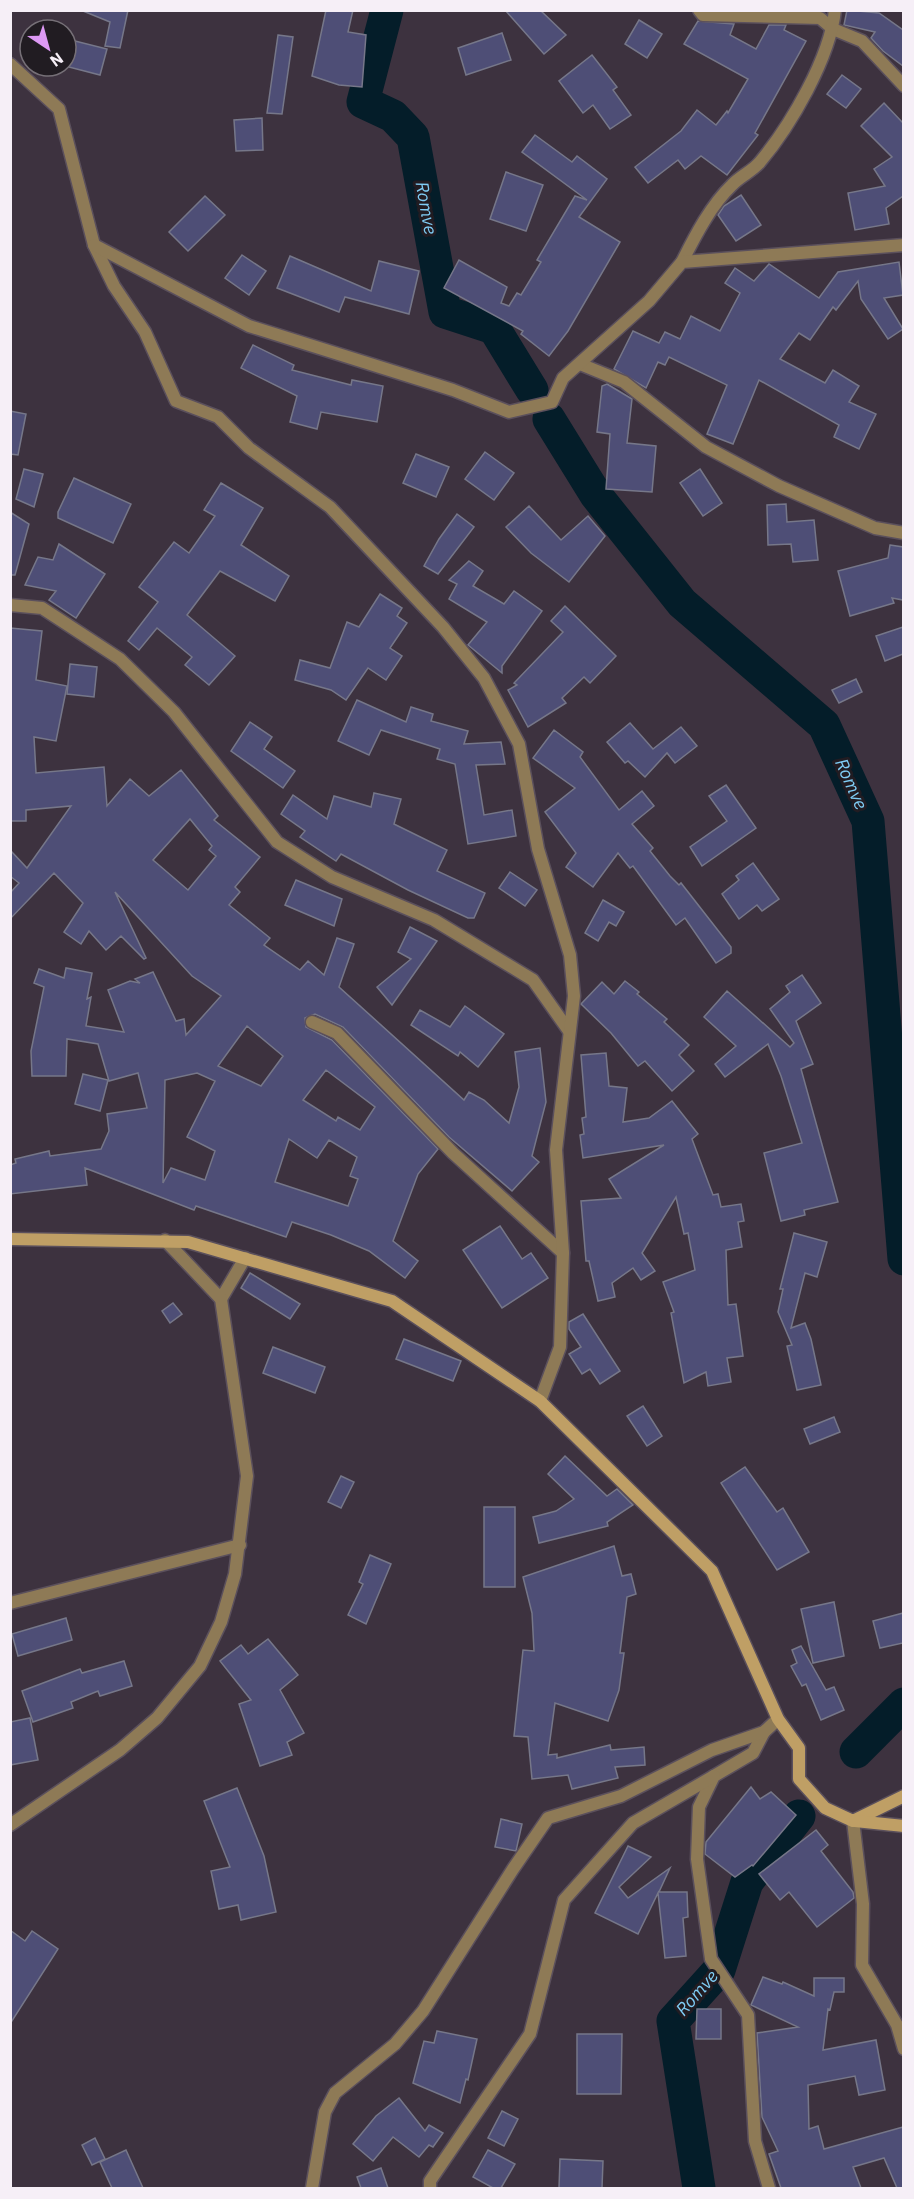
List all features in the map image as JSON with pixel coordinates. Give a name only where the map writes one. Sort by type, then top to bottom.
[{"type":"main road","points":[[10,1239],[188,1242],[392,1301],[540,1401],[712,1571],[778,1719],[799,1748],[799,1779],[825,1808],[853,1821],[903,1826]]},
{"type":"main road","points":[[853,1821],[903,1796]]},
{"type":"street","points":[[699,10],[703,15],[742,18],[820,18],[833,29],[862,41],[903,86]]},
{"type":"street","points":[[94,246],[249,326],[453,390],[509,411],[552,402],[563,378],[649,300],[682,262],[703,224],[731,185],[759,163],[800,104],[833,29],[835,10]]},
{"type":"street","points":[[10,64],[59,109],[94,246],[114,286],[145,332],[176,401],[218,417],[249,448],[330,507],[443,627],[484,678],[519,744],[538,849],[570,955],[574,996],[568,1031],[556,1150],[563,1253],[560,1347],[540,1401]]},
{"type":"street","points":[[682,262],[902,248]]},
{"type":"street","points":[[580,364],[624,382],[706,447],[770,481],[875,528],[903,532]]},
{"type":"street","points":[[10,605],[42,608],[120,659],[174,712],[277,842],[332,877],[434,920],[533,980],[568,1031]]},
{"type":"street","points":[[312,1022],[337,1033],[453,1153],[563,1253]]},
{"type":"street","points":[[10,1825],[120,1750],[157,1718],[200,1666],[221,1622],[240,1545],[248,1476],[221,1299],[165,1240]]},
{"type":"street","points":[[221,1299],[245,1258]]},
{"type":"street","points":[[10,1603],[240,1545]]},
{"type":"street","points":[[430,2188],[430,2181],[530,2034],[564,1900],[633,1823],[753,1753],[764,1732],[778,1719]]},
{"type":"street","points":[[312,2188],[326,2112],[335,2093],[395,2044],[423,2011],[548,1818],[621,1796],[712,1750],[764,1732]]},
{"type":"street","points":[[714,1776],[699,1807],[697,1859],[711,1959],[748,2015],[754,2141],[768,2188]]},
{"type":"street","points":[[853,1821],[863,1904],[862,1965],[897,2025],[903,2049]]},
{"type":"building","points":[[128,10],[120,48],[105,46],[110,22],[83,11]]},
{"type":"building","points":[[326,10],[353,10],[348,32],[366,35],[362,87],[339,85],[312,76]]},
{"type":"building","points":[[505,10],[540,10],[566,35],[544,54]]},
{"type":"building","points":[[847,10],[879,13],[903,30],[903,66],[883,51],[871,38],[875,32],[844,25]]},
{"type":"building","points":[[639,20],[662,34],[647,58],[625,44]]},
{"type":"building","points":[[698,21],[734,24],[730,35],[756,49],[769,25],[786,25],[784,30],[806,41],[755,133],[758,135],[727,175],[701,156],[685,169],[678,160],[648,183],[635,167],[681,131],[697,110],[716,125],[727,111],[728,113],[748,79],[684,44]]},
{"type":"building","points":[[502,33],[511,60],[466,75],[458,48]]},
{"type":"building","points":[[278,35],[293,37],[282,114],[267,113]]},
{"type":"building","points":[[78,42],[107,49],[100,75],[78,69]]},
{"type":"building","points":[[592,55],[617,87],[613,90],[631,115],[610,129],[593,105],[583,113],[559,81]]},
{"type":"building","points":[[842,75],[861,89],[846,108],[827,94]]},
{"type":"building","points":[[884,103],[903,123],[903,196],[886,208],[889,224],[855,230],[848,193],[885,186],[874,169],[892,157],[861,126]]},
{"type":"building","points":[[262,118],[263,150],[236,151],[234,120]]},
{"type":"building","points":[[535,135],[572,162],[577,156],[607,179],[579,217],[620,242],[568,331],[549,356],[521,334],[523,331],[444,288],[459,260],[507,287],[501,303],[509,306],[517,293],[521,295],[541,262],[537,260],[575,196],[587,200],[522,152]]},
{"type":"building","points":[[506,172],[543,185],[526,231],[490,219]]},
{"type":"building","points":[[741,195],[761,225],[736,241],[718,215],[724,206]]},
{"type":"building","points":[[205,196],[225,215],[188,251],[169,232]]},
{"type":"building","points":[[242,255],[266,271],[249,295],[225,278]]},
{"type":"building","points":[[290,256],[371,291],[379,261],[419,271],[409,314],[345,297],[339,312],[277,288]]},
{"type":"building","points":[[899,262],[903,295],[884,298],[903,329],[888,339],[861,299],[858,281],[836,310],[833,307],[810,340],[799,333],[780,359],[825,383],[833,370],[859,386],[849,402],[876,414],[859,449],[834,437],[839,425],[759,380],[733,444],[707,434],[727,385],[669,357],[665,365],[658,362],[646,388],[614,369],[633,331],[659,343],[665,332],[680,339],[691,316],[720,331],[740,293],[725,283],[735,268],[754,281],[769,264],[819,298],[838,272]]},
{"type":"building","points":[[253,345],[294,365],[292,370],[351,385],[352,380],[383,386],[377,422],[321,412],[317,429],[290,422],[297,396],[241,368]]},
{"type":"building","points":[[607,384],[632,399],[627,443],[656,446],[652,492],[606,489],[610,434],[597,432],[602,386]]},
{"type":"building","points":[[10,411],[26,414],[18,455],[10,454]]},
{"type":"building","points":[[485,452],[514,473],[494,500],[465,479]]},
{"type":"building","points":[[416,454],[449,467],[436,497],[403,483]]},
{"type":"building","points":[[24,469],[43,474],[34,507],[16,499]]},
{"type":"building","points":[[700,469],[722,503],[703,516],[680,483]]},
{"type":"building","points":[[74,478],[131,504],[113,543],[58,518],[58,512]]},
{"type":"building","points":[[221,483],[263,508],[241,545],[289,576],[275,601],[220,571],[187,615],[235,656],[209,685],[185,665],[192,657],[157,628],[139,650],[128,641],[158,602],[139,587],[174,542],[189,553],[215,516],[204,510]]},
{"type":"building","points":[[786,504],[787,522],[814,520],[818,560],[793,562],[791,544],[768,545],[767,505]]},
{"type":"building","points":[[529,506],[561,540],[588,516],[605,536],[569,582],[531,553],[506,527]]},
{"type":"building","points":[[10,512],[29,524],[15,575],[10,575]]},
{"type":"building","points":[[457,514],[474,527],[438,574],[424,566],[439,539]]},
{"type":"building","points":[[59,544],[105,574],[76,618],[49,600],[56,591],[25,585],[38,557],[53,560]]},
{"type":"building","points":[[890,545],[903,547],[903,600],[892,598],[894,603],[850,616],[838,571],[888,558]]},
{"type":"building","points":[[469,561],[483,571],[473,586],[504,604],[514,591],[542,611],[502,666],[502,673],[468,645],[487,622],[449,599],[457,584],[449,580]]},
{"type":"building","points":[[380,594],[402,608],[397,616],[407,623],[390,648],[402,656],[386,680],[368,668],[346,700],[331,690],[295,680],[300,660],[330,668],[347,622],[359,627]]},
{"type":"building","points":[[565,606],[616,656],[590,683],[584,677],[562,698],[566,703],[528,727],[508,690],[517,685],[514,683],[563,632],[551,621]]},
{"type":"building","points":[[903,627],[903,654],[885,661],[876,636]]},
{"type":"building","points":[[10,628],[42,631],[36,680],[67,686],[56,741],[34,737],[36,773],[104,767],[107,806],[130,779],[149,796],[181,770],[218,816],[214,820],[260,857],[235,887],[240,892],[229,905],[270,938],[264,945],[300,970],[308,961],[324,975],[337,938],[354,944],[339,987],[464,1100],[469,1092],[484,1100],[509,1123],[519,1087],[515,1052],[540,1048],[546,1102],[532,1156],[539,1162],[512,1191],[449,1137],[343,1027],[315,1014],[305,1018],[306,1027],[332,1040],[438,1149],[418,1174],[393,1241],[418,1261],[405,1278],[369,1251],[331,1235],[292,1222],[286,1237],[196,1206],[194,1210],[85,1168],[87,1185],[10,1194],[10,1165],[16,1163],[15,1159],[49,1151],[50,1156],[101,1149],[109,1131],[107,1114],[147,1108],[138,1073],[109,1081],[98,1044],[67,1039],[66,1076],[32,1076],[31,1051],[44,987],[34,983],[39,969],[64,978],[66,968],[92,973],[87,999],[91,997],[86,1026],[124,1032],[108,990],[130,981],[140,983],[135,979],[153,972],[176,1021],[184,1019],[186,1035],[221,996],[192,976],[115,892],[146,958],[144,959],[121,936],[106,950],[89,931],[81,944],[64,932],[83,903],[54,873],[10,919],[10,893],[19,883],[10,876],[10,850],[27,868],[71,806],[26,810],[26,821],[10,821]],"holes":[[[190,819],[212,846],[209,850],[216,856],[188,890],[153,860]],[[247,1026],[283,1056],[261,1086],[218,1066]],[[326,1070],[375,1107],[360,1130],[338,1117],[336,1121],[303,1100]],[[197,1073],[215,1081],[187,1137],[215,1151],[205,1180],[171,1168],[163,1183],[165,1080]],[[289,1139],[317,1158],[329,1140],[357,1157],[350,1176],[358,1179],[348,1206],[275,1182]]]},
{"type":"building","points":[[70,664],[97,667],[94,697],[67,694]]},
{"type":"building","points":[[856,679],[862,692],[839,703],[832,690]]},
{"type":"building","points":[[357,700],[406,722],[411,707],[433,714],[431,721],[468,731],[464,744],[501,742],[505,764],[476,765],[484,815],[512,810],[516,836],[468,844],[455,764],[437,759],[440,749],[381,730],[369,755],[338,741]]},
{"type":"building","points":[[250,722],[272,737],[264,749],[295,771],[283,788],[231,751]]},
{"type":"building","points":[[630,723],[653,749],[681,727],[697,746],[675,763],[667,753],[645,777],[628,761],[625,763],[607,742]]},
{"type":"building","points":[[554,730],[583,752],[580,757],[619,810],[642,791],[654,806],[632,824],[653,848],[650,851],[670,876],[679,885],[681,883],[731,947],[731,953],[716,963],[685,918],[676,925],[633,866],[630,868],[618,853],[593,887],[566,867],[576,853],[545,812],[575,788],[533,758]]},
{"type":"building","points":[[726,785],[756,828],[702,866],[690,847],[727,821],[709,796]]},
{"type":"building","points":[[374,793],[401,799],[394,824],[447,850],[437,871],[485,893],[474,918],[468,918],[408,890],[341,854],[336,861],[300,837],[305,831],[281,814],[293,795],[327,819],[334,796],[371,807]]},
{"type":"building","points":[[753,863],[779,899],[762,911],[757,905],[739,919],[722,894],[739,880],[736,876]]},
{"type":"building","points":[[510,872],[537,890],[525,906],[499,888]]},
{"type":"building","points":[[296,880],[342,899],[334,926],[285,905]]},
{"type":"building","points":[[603,900],[624,912],[616,926],[609,922],[598,941],[585,933]]},
{"type":"building","points":[[410,927],[437,941],[392,1005],[377,987],[411,959],[398,952]]},
{"type":"building","points":[[802,975],[821,1003],[796,1021],[813,1064],[801,1069],[838,1202],[804,1210],[805,1215],[781,1221],[764,1153],[802,1143],[781,1076],[768,1044],[725,1077],[715,1064],[736,1046],[704,1017],[727,991],[790,1047],[794,1043],[770,1009],[790,992],[786,986]]},
{"type":"building","points":[[625,981],[667,1019],[664,1022],[689,1045],[679,1055],[694,1071],[672,1091],[645,1061],[638,1066],[611,1033],[581,1004],[602,982],[614,994]]},
{"type":"building","points":[[465,1006],[504,1034],[478,1067],[460,1052],[458,1056],[411,1025],[420,1010],[450,1027]]},
{"type":"building","points":[[606,1053],[609,1086],[627,1088],[623,1122],[649,1118],[672,1101],[698,1134],[692,1139],[713,1195],[718,1194],[721,1207],[741,1204],[744,1221],[738,1222],[742,1247],[726,1250],[728,1305],[736,1304],[743,1356],[727,1358],[731,1382],[708,1386],[706,1372],[684,1383],[671,1313],[674,1312],[663,1282],[695,1270],[688,1233],[684,1234],[676,1197],[642,1253],[655,1271],[641,1280],[633,1268],[612,1283],[615,1297],[598,1301],[589,1261],[586,1261],[581,1201],[621,1198],[609,1179],[664,1145],[583,1158],[580,1135],[584,1134],[582,1118],[586,1117],[581,1055]]},
{"type":"building","points":[[83,1074],[108,1080],[100,1111],[75,1104]]},
{"type":"building","points":[[500,1226],[522,1259],[531,1253],[548,1278],[502,1308],[463,1250]]},
{"type":"building","points":[[794,1233],[827,1242],[817,1277],[805,1273],[791,1328],[805,1323],[811,1339],[821,1385],[797,1390],[787,1346],[792,1345],[778,1312],[783,1289],[780,1289]]},
{"type":"building","points":[[250,1273],[300,1304],[290,1319],[241,1288]]},
{"type":"building","points":[[173,1303],[182,1314],[170,1323],[162,1311]]},
{"type":"building","points":[[583,1314],[620,1371],[600,1384],[590,1369],[582,1374],[569,1354],[581,1347],[569,1329],[569,1322]]},
{"type":"building","points":[[404,1339],[461,1361],[453,1381],[396,1359]]},
{"type":"building","points":[[273,1347],[325,1367],[315,1393],[263,1373]]},
{"type":"building","points":[[643,1406],[662,1436],[647,1446],[627,1416]]},
{"type":"building","points":[[834,1417],[840,1432],[810,1444],[804,1429]]},
{"type":"building","points":[[565,1456],[607,1496],[617,1489],[633,1505],[607,1522],[608,1526],[539,1543],[533,1517],[556,1511],[574,1499],[548,1474]]},
{"type":"building","points":[[745,1467],[777,1512],[783,1508],[809,1552],[777,1570],[721,1483]]},
{"type":"building","points":[[341,1476],[354,1482],[341,1508],[328,1502]]},
{"type":"building","points":[[484,1507],[515,1507],[515,1587],[484,1587]]},
{"type":"building","points":[[614,1546],[622,1576],[631,1574],[636,1594],[627,1597],[620,1653],[624,1653],[619,1690],[608,1721],[555,1703],[548,1755],[557,1754],[557,1758],[610,1745],[611,1750],[644,1747],[645,1765],[615,1767],[618,1778],[572,1789],[568,1775],[532,1779],[528,1737],[514,1736],[523,1650],[534,1651],[532,1613],[523,1577]]},
{"type":"building","points":[[370,1555],[391,1564],[366,1624],[348,1615],[363,1584],[359,1582]]},
{"type":"building","points":[[834,1602],[844,1656],[813,1663],[801,1609]]},
{"type":"building","points":[[903,1613],[903,1643],[880,1648],[873,1621]]},
{"type":"building","points":[[66,1618],[72,1640],[18,1656],[12,1634]]},
{"type":"building","points":[[268,1639],[298,1675],[280,1690],[304,1733],[287,1742],[292,1755],[260,1766],[239,1704],[251,1700],[220,1661],[241,1645],[248,1654]]},
{"type":"building","points":[[801,1646],[826,1690],[834,1687],[844,1710],[821,1720],[806,1684],[802,1686],[791,1666],[797,1663],[792,1650]]},
{"type":"building","points":[[124,1661],[132,1686],[100,1696],[98,1691],[71,1702],[73,1708],[33,1722],[22,1691],[80,1669],[82,1673]]},
{"type":"building","points":[[30,1718],[38,1760],[10,1765],[10,1722]]},
{"type":"building","points":[[751,1787],[760,1799],[771,1792],[796,1815],[753,1866],[735,1877],[705,1854],[706,1842]]},
{"type":"building","points":[[237,1788],[264,1856],[276,1912],[241,1920],[238,1905],[219,1909],[211,1871],[230,1867],[204,1801]]},
{"type":"building","points":[[501,1819],[522,1824],[516,1851],[495,1847]]},
{"type":"building","points":[[816,1830],[828,1845],[821,1851],[853,1892],[854,1898],[817,1927],[789,1892],[780,1900],[759,1874]]},
{"type":"building","points":[[628,1846],[651,1857],[619,1887],[628,1898],[670,1868],[659,1892],[687,1892],[688,1917],[683,1918],[686,1956],[665,1958],[658,1893],[638,1934],[595,1913]]},
{"type":"building","points":[[10,1930],[25,1941],[32,1931],[58,1949],[10,2024]]},
{"type":"building","points":[[763,1977],[782,1984],[783,1982],[814,1996],[814,1978],[844,1978],[844,1992],[834,1992],[830,2010],[828,2009],[823,2050],[876,2040],[885,2090],[859,2095],[855,2076],[808,2085],[809,2129],[818,2126],[824,2149],[903,2127],[903,2188],[897,2188],[884,2158],[853,2167],[861,2188],[781,2188],[769,2154],[778,2151],[762,2117],[757,2033],[798,2027],[751,2005]]},
{"type":"building","points":[[697,2009],[721,2009],[721,2039],[696,2039]]},
{"type":"building","points":[[437,2031],[477,2039],[468,2080],[466,2079],[460,2103],[413,2083],[424,2041],[434,2043]]},
{"type":"building","points":[[577,2034],[622,2034],[621,2094],[577,2094]]},
{"type":"building","points":[[399,2098],[425,2131],[429,2125],[443,2133],[433,2147],[429,2145],[419,2157],[393,2137],[373,2161],[353,2144],[376,2116]]},
{"type":"building","points":[[502,2111],[518,2119],[504,2146],[488,2138]]},
{"type":"building","points":[[95,2138],[105,2159],[92,2165],[82,2145]]},
{"type":"building","points":[[126,2150],[143,2188],[112,2188],[100,2162]]},
{"type":"building","points":[[488,2150],[515,2164],[501,2188],[493,2188],[473,2177]]},
{"type":"building","points":[[560,2159],[603,2161],[602,2188],[559,2188]]},
{"type":"building","points":[[381,2168],[388,2188],[361,2188],[357,2177]]},
{"type":"waterway","name":"Romve","points":[[387,10],[363,102],[393,116],[413,137],[445,312],[494,328],[532,390]]},
{"type":"waterway","name":"Romve","points":[[549,419],[596,495],[682,603],[824,725],[868,821],[904,1259]]},
{"type":"waterway","name":"Romve","points":[[856,1752],[904,1704]]},
{"type":"waterway","name":"Romve","points":[[699,2188],[673,2021],[719,1970],[747,1882],[799,1816]]}]
